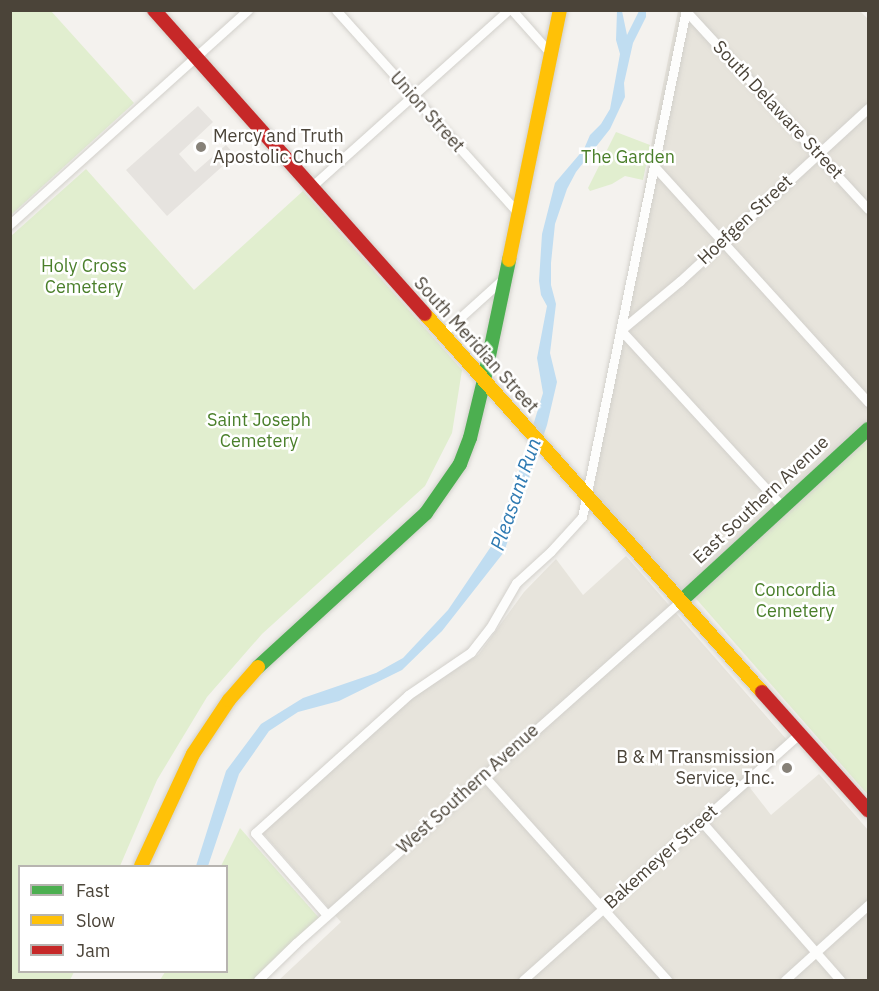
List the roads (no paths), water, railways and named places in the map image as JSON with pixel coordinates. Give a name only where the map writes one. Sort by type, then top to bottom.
[{"type":"street","name":"South Meridian Street","points":[[154,10],[868,810]]},
{"type":"street","points":[[10,224],[248,10]]},
{"type":"street","name":"Union Street","points":[[336,10],[518,213]]},
{"type":"street","points":[[311,187],[510,10],[551,54]]},
{"type":"street","points":[[142,865],[193,754],[228,700],[260,663],[415,524],[452,478],[470,438],[484,380],[560,10]]},
{"type":"street","points":[[327,915],[255,833],[408,695],[471,652],[490,628],[516,583],[582,517],[686,11]]},
{"type":"street","name":"South Delaware Street","points":[[686,11],[868,209]]},
{"type":"street","name":"Hoefgen Street","points":[[621,330],[868,108]]},
{"type":"street","points":[[654,166],[868,402]]},
{"type":"street","points":[[442,334],[505,277]]},
{"type":"street","points":[[621,330],[782,506]]},
{"type":"street","name":"East Southern Avenue","points":[[681,601],[868,429]]},
{"type":"street","name":"West Southern Avenue","points":[[258,981],[327,915],[681,601]]},
{"type":"street","name":"Bakemeyer Street","points":[[523,981],[800,733]]},
{"type":"street","points":[[484,776],[667,981]]},
{"type":"street","points":[[701,821],[840,981]]},
{"type":"street","points":[[785,981],[868,905]]},
{"type":"water","name":"Pleasant Run","points":[[617,11],[622,11],[627,35],[639,11],[646,11],[646,17],[633,43],[624,83],[625,97],[610,129],[576,172],[567,189],[555,224],[551,285],[556,304],[550,353],[557,382],[547,425],[504,552],[442,631],[402,670],[339,701],[298,712],[269,731],[239,774],[208,865],[196,865],[226,771],[261,724],[303,698],[376,673],[403,658],[448,610],[492,545],[516,481],[543,393],[537,358],[547,306],[541,295],[539,281],[542,234],[555,183],[584,149],[590,135],[601,124],[610,109],[620,54],[616,40]]},
{"type":"place","name":"Mercy and Truth Apostolic Chuch","points":[[201,147]]},
{"type":"place","name":"B & M Transmission Service, Inc.","points":[[787,768]]},
{"type":"park label","name":"The Garden","points":[[628,157]]},
{"type":"park label","name":"Holy Cross Cemetery","points":[[84,277]]},
{"type":"park label","name":"Saint Joseph Cemetery","points":[[259,431]]},
{"type":"park label","name":"Concordia Cemetery","points":[[795,601]]}]
